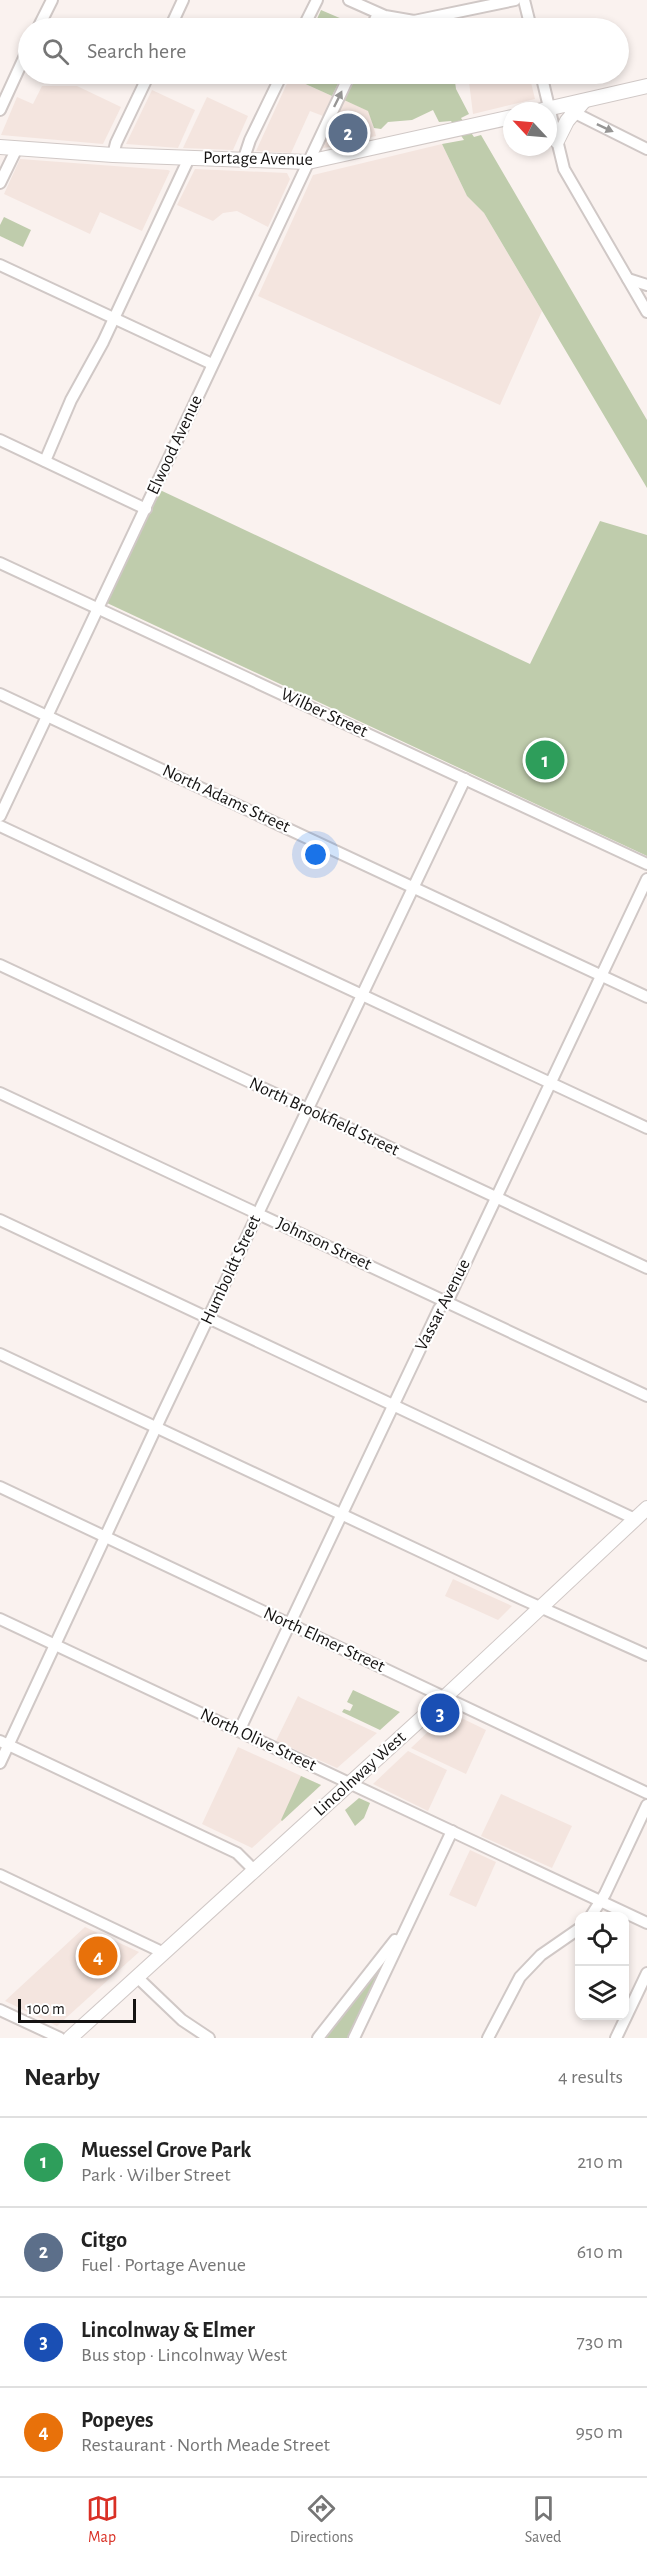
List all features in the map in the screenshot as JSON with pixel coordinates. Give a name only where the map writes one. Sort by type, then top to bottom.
[{"type":"main road","points":[[557,109],[569,109],[584,101],[647,86]]},
{"type":"main road","points":[[557,141],[569,109]]},
{"type":"main road","name":"Portage Avenue","points":[[0,147],[113,155],[308,162],[503,119]]},
{"type":"main road","name":"Lincolnway West","points":[[70,2038],[445,1697],[647,1508]]},
{"type":"street","points":[[43,18],[52,0]]},
{"type":"street","points":[[175,18],[183,0]]},
{"type":"street","points":[[308,18],[317,0]]},
{"type":"street","points":[[349,0],[378,14],[394,18]]},
{"type":"street","points":[[437,18],[515,0]]},
{"type":"street","points":[[524,0],[528,18]]},
{"type":"street","points":[[376,18],[378,14]]},
{"type":"street","points":[[0,110],[18,71]]},
{"type":"street","points":[[113,155],[116,143],[144,84]]},
{"type":"street","points":[[243,161],[250,140],[277,84]]},
{"type":"street","name":"Elwood Avenue","points":[[0,816],[345,84]]},
{"type":"street","points":[[542,84],[543,102]]},
{"type":"street","points":[[569,109],[647,148]]},
{"type":"street","points":[[557,141],[570,183],[647,312]]},
{"type":"street","points":[[0,183],[17,148]]},
{"type":"street","points":[[45,461],[71,400],[103,342],[189,158]]},
{"type":"street","points":[[0,265],[212,364]]},
{"type":"street","points":[[628,279],[647,285]]},
{"type":"street","points":[[0,440],[146,509]]},
{"type":"street","name":"Wilber Street","points":[[0,563],[647,864]]},
{"type":"street","name":"North Adams Street","points":[[0,694],[647,997]]},
{"type":"street","name":"Humboldt Street","points":[[0,1763],[4,1743],[55,1644],[465,779]]},
{"type":"street","points":[[0,826],[647,1128]]},
{"type":"street","name":"Vassar Avenue","points":[[239,1731],[439,1309],[446,1302],[497,1198],[647,879]]},
{"type":"street","name":"North Brookfield Street","points":[[0,965],[647,1268]]},
{"type":"street","name":"Johnson Street","points":[[0,1093],[647,1396]]},
{"type":"street","points":[[0,1220],[634,1519]]},
{"type":"street","points":[[0,1354],[340,1515],[647,1655]]},
{"type":"street","name":"North Elmer Street","points":[[0,1487],[647,1793]]},
{"type":"street","name":"North Olive Street","points":[[0,1619],[647,1923]]},
{"type":"street","points":[[4,1743],[237,1853],[255,1871]]},
{"type":"street","points":[[594,1912],[647,1805]]},
{"type":"street","points":[[354,2038],[452,1831]]},
{"type":"street","points":[[0,1875],[164,1953]]},
{"type":"street","points":[[318,2038],[367,1978],[411,1918]]},
{"type":"street","points":[[488,2038],[520,1977],[541,1955],[575,1931]]},
{"type":"street","points":[[616,2038],[647,1973]]},
{"type":"street","points":[[137,1977],[182,2020],[209,2038]]},
{"type":"street","points":[[0,2010],[60,2038]]},
{"type":"shaded area","points":[[287,84],[305,84],[332,96],[323,116],[310,111],[291,153],[256,151]]},
{"type":"shaded area","points":[[469,84],[531,84],[535,99],[523,102],[503,102],[503,107],[473,114]]},
{"type":"shaded area","points":[[42,86],[77,86],[121,107],[103,144],[1,135],[17,97],[33,104]]},
{"type":"shaded area","points":[[152,90],[195,110],[178,148],[126,144]]},
{"type":"shaded area","points":[[207,97],[248,116],[233,150],[183,148]]},
{"type":"shaded area","points":[[344,100],[369,111],[376,136],[320,149]]},
{"type":"shaded area","points":[[442,144],[467,196],[484,213],[542,311],[500,405],[258,296],[313,175]]},
{"type":"shaded area","points":[[20,159],[170,171],[142,231],[100,212],[90,234],[4,194]]},
{"type":"shaded area","points":[[195,169],[287,173],[290,179],[268,227],[237,211],[223,213],[213,221],[177,205]]},
{"type":"shaded area","points":[[453,1579],[512,1606],[498,1620],[445,1596]]},
{"type":"shaded area","points":[[298,1696],[377,1733],[337,1768],[276,1741]]},
{"type":"shaded area","points":[[449,1712],[486,1730],[466,1774],[411,1748]]},
{"type":"shaded area","points":[[238,1747],[321,1785],[252,1848],[202,1824]]},
{"type":"shaded area","points":[[408,1751],[447,1770],[428,1811],[373,1784]]},
{"type":"shaded area","points":[[501,1794],[572,1826],[552,1868],[481,1836]]},
{"type":"shaded area","points":[[470,1850],[496,1862],[476,1907],[449,1895]]},
{"type":"shaded area","points":[[85,1927],[139,1952],[57,2026],[5,2001]]},
{"type":"green space","points":[[321,10],[340,18],[317,18]]},
{"type":"green space","points":[[305,84],[338,84],[332,96]]},
{"type":"green space","points":[[353,84],[455,84],[469,114],[461,118],[474,137],[481,135],[647,420],[647,488],[484,213],[467,196],[442,144],[464,140],[451,121],[439,122],[433,110],[412,120],[388,122],[381,129],[374,128],[368,111],[344,100]]},
{"type":"green space","points":[[4,217],[31,230],[23,247],[0,236],[0,225]]},
{"type":"green space","points":[[160,490],[530,664],[600,521],[647,535],[647,856],[107,603]]},
{"type":"green space","points":[[353,1690],[400,1712],[380,1730],[342,1712],[344,1709],[350,1711],[353,1705],[347,1702]]},
{"type":"green space","points":[[301,1776],[321,1785],[282,1821],[281,1820]]},
{"type":"green space","points":[[359,1798],[370,1803],[364,1818],[355,1826],[345,1810]]},
{"type":"green space","points":[[376,1971],[379,1974],[349,2038],[322,2038]]},
{"type":"place","name":"Citgo","points":[[348,133]]},
{"type":"place","name":"Muessel Grove Park","points":[[545,760]]},
{"type":"place","name":"Lincolnway & Elmer","points":[[440,1713]]},
{"type":"place","name":"Popeyes","points":[[98,1956]]}]
